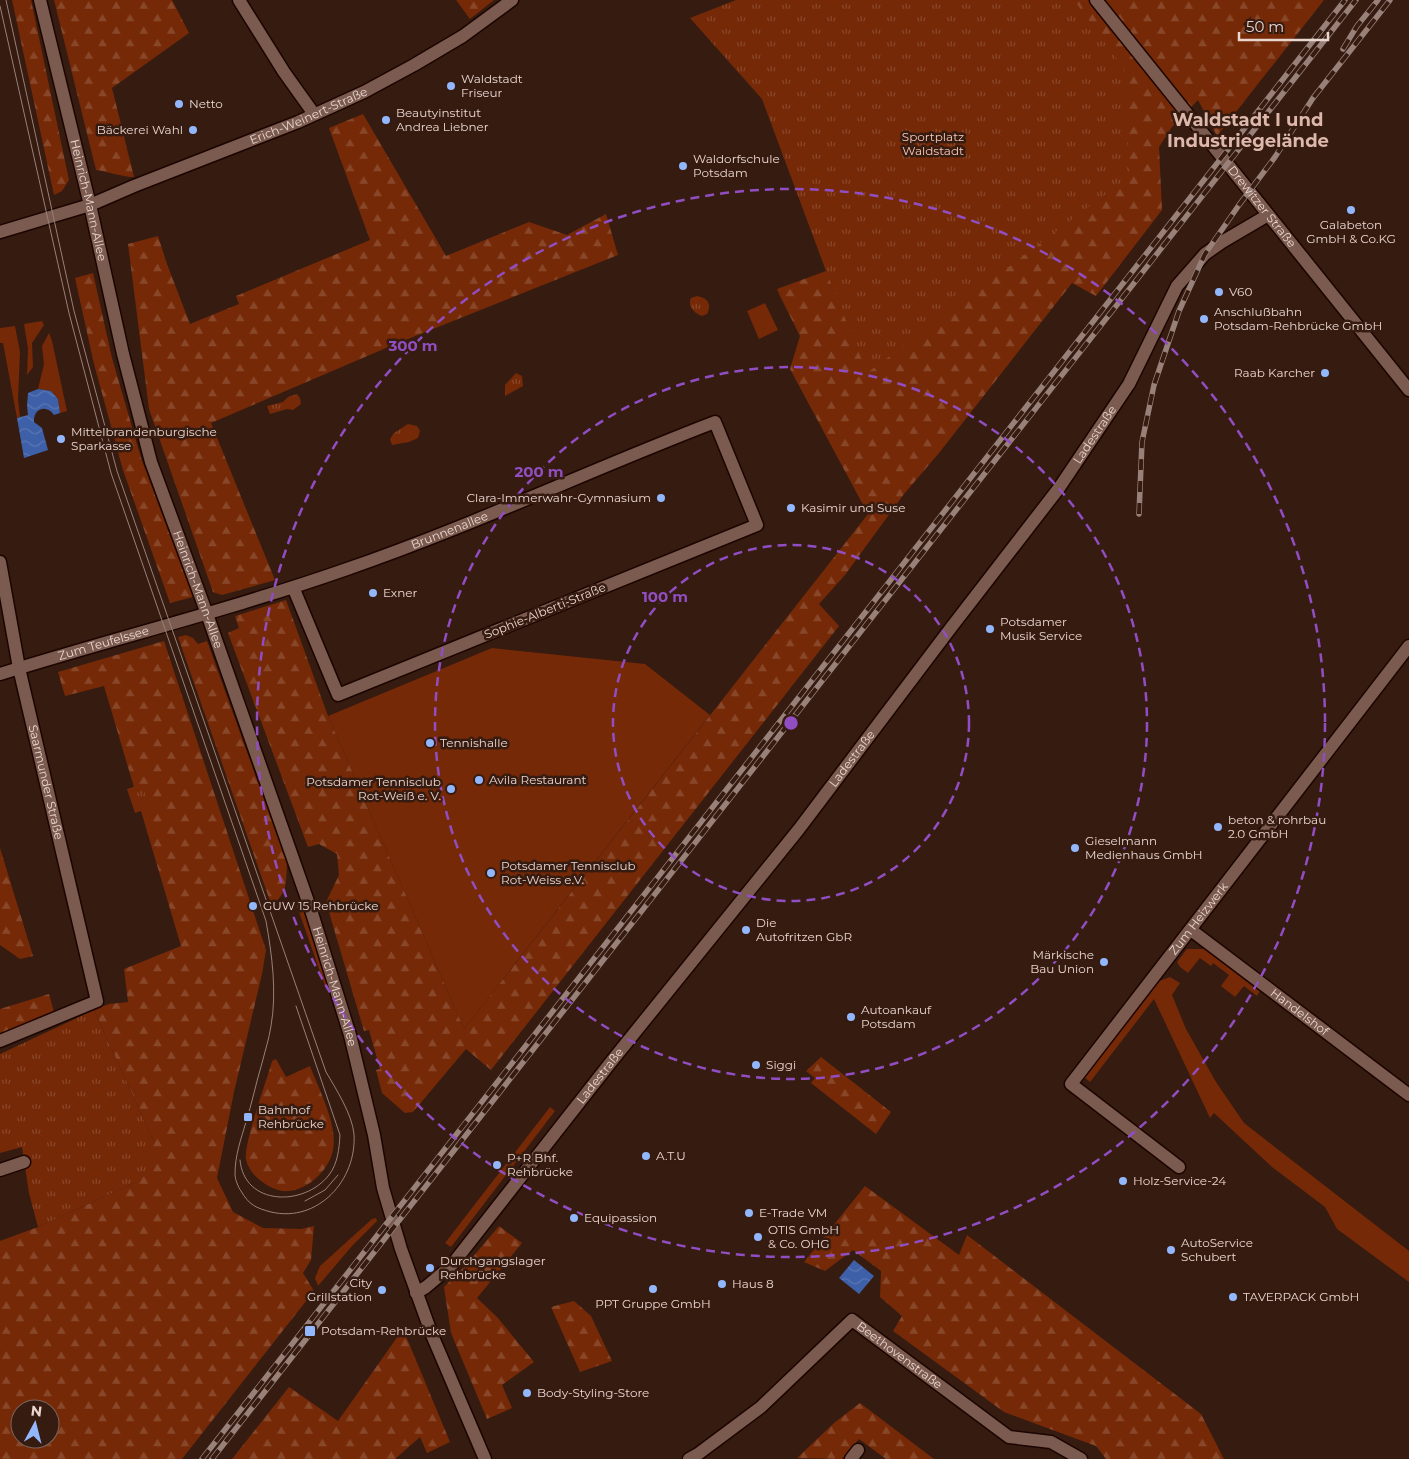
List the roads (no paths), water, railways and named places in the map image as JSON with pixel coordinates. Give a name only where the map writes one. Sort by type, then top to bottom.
[{"type":"street","name":"Heinrich-Mann-Allee","points":[[40,0],[90,205],[122,354],[151,462],[207,614],[311,910],[346,1022],[372,1127],[380,1172],[401,1249],[416,1293],[485,1459]]},
{"type":"street","points":[[239,0],[284,72],[314,114]]},
{"type":"street","name":"Erich-Weinert-Straße","points":[[0,232],[90,205],[298,122],[364,92],[414,65],[464,36],[512,0]]},
{"type":"street","name":"Drewitzer Straße","points":[[1096,0],[1409,390]]},
{"type":"street","name":"Ladestraße","points":[[416,1293],[451,1266],[611,1062],[799,829],[950,628],[1059,488],[1129,384],[1177,286],[1206,254],[1222,242],[1268,215]]},
{"type":"street","name":"Brunnenallee","points":[[207,614],[347,569],[422,541],[715,422]]},
{"type":"street","name":"Sophie-Alberti-Straße","points":[[293,587],[338,695],[757,525],[715,422]]},
{"type":"street","name":"Saarmunder Straße","points":[[0,562],[19,668],[97,1001],[0,1041]]},
{"type":"street","name":"Zum Teufelssee","points":[[0,674],[87,647],[207,614]]},
{"type":"street","name":"Zum Heizwerk","points":[[1179,1167],[1071,1084],[1409,646]]},
{"type":"street","name":"Handelshof","points":[[1190,930],[1409,1095]]},
{"type":"street","points":[[0,1170],[24,1162]]},
{"type":"street","name":"Beethovenstraße","points":[[696,1458],[761,1407],[852,1320],[1009,1437],[1051,1442],[1081,1459]]},
{"type":"water","points":[[38,389],[51,391],[58,399],[60,413],[54,415],[48,409],[41,409],[36,413],[34,422],[42,428],[48,450],[24,458],[17,418],[28,415],[28,393]]},
{"type":"water","points":[[854,1260],[874,1276],[859,1294],[839,1278]]},
{"type":"tram line","points":[[0,6],[69,313],[111,473],[266,921],[273,974],[273,1013],[268,1040],[237,1154],[236,1178],[244,1196],[257,1207],[271,1212],[288,1214],[304,1211],[319,1204],[341,1182],[349,1167],[353,1151],[353,1126],[343,1102],[326,1072],[117,471],[74,311],[6,0]]},
{"type":"tram line","points":[[240,1160],[244,1175],[252,1186],[263,1193],[277,1197],[305,1193],[329,1175],[336,1161],[340,1135],[296,1006]]},
{"type":"tram line","points":[[305,1201],[325,1190],[338,1175]]},
{"type":"railway","points":[[202,1459],[1345,0]]},
{"type":"railway","points":[[212,1459],[1356,0]]},
{"type":"railway","points":[[1343,49],[1357,26],[1378,0]]},
{"type":"railway","points":[[1139,514],[1142,442],[1154,385],[1179,311],[1205,254],[1275,157],[1313,98],[1390,0]]},
{"type":"place","name":"Waldstadt Friseur","points":[[451,86]]},
{"type":"place","name":"Netto","points":[[179,104]]},
{"type":"place","name":"Beautyinstitut Andrea Liebner","points":[[386,120]]},
{"type":"place","name":"Bäckerei Wahl","points":[[193,130]]},
{"type":"place","name":"Waldorfschule Potsdam","points":[[683,166]]},
{"type":"place","name":"Galabeton GmbH & Co.KG","points":[[1351,210]]},
{"type":"place","name":"V60","points":[[1219,292]]},
{"type":"place","name":"Anschlußbahn Potsdam-Rehbrücke GmbH","points":[[1204,319]]},
{"type":"place","name":"Raab Karcher","points":[[1325,373]]},
{"type":"place","name":"Mittelbrandenburgische Sparkasse","points":[[61,439]]},
{"type":"place","name":"Clara-Immerwahr-Gymnasium","points":[[661,498]]},
{"type":"place","name":"Kasimir und Suse","points":[[791,508]]},
{"type":"place","name":"Exner","points":[[373,593]]},
{"type":"place","name":"Potsdamer Musik Service","points":[[990,629]]},
{"type":"place","name":"Tennishalle","points":[[430,743]]},
{"type":"place","name":"Avila Restaurant","points":[[479,780]]},
{"type":"place","name":"Potsdamer Tennisclub Rot-Weiß e. V.","points":[[451,789]]},
{"type":"place","name":"beton & rohrbau 2.0 GmbH","points":[[1218,827]]},
{"type":"place","name":"Gieselmann Medienhaus GmbH","points":[[1075,848]]},
{"type":"place","name":"Potsdamer Tennisclub Rot-Weiss e.V.","points":[[491,873]]},
{"type":"place","name":"GUW 15 Rehbrücke","points":[[253,906]]},
{"type":"place","name":"Die Autofritzen GbR","points":[[746,930]]},
{"type":"place","name":"Märkische Bau Union","points":[[1104,962]]},
{"type":"place","name":"Autoankauf Potsdam","points":[[851,1017]]},
{"type":"place","name":"Siggi","points":[[756,1065]]},
{"type":"place","name":"Bahnhof Rehbrücke","points":[[248,1117]]},
{"type":"place","name":"A.T.U","points":[[646,1156]]},
{"type":"place","name":"P+R Bhf. Rehbrücke","points":[[497,1165]]},
{"type":"place","name":"Holz-Service-24","points":[[1123,1181]]},
{"type":"place","name":"E-Trade VM","points":[[749,1213]]},
{"type":"place","name":"Equipassion","points":[[574,1218]]},
{"type":"place","name":"OTIS GmbH & Co. OHG","points":[[758,1237]]},
{"type":"place","name":"AutoService Schubert","points":[[1171,1250]]},
{"type":"place","name":"Durchgangslager Rehbrücke","points":[[430,1268]]},
{"type":"place","name":"Haus 8","points":[[722,1284]]},
{"type":"place","name":"PPT Gruppe GmbH","points":[[653,1289]]},
{"type":"place","name":"City Grillstation","points":[[382,1290]]},
{"type":"place","name":"TAVERPACK GmbH","points":[[1233,1297]]},
{"type":"place","name":"Potsdam-Rehbrücke","points":[[310,1331]]},
{"type":"place","name":"Body-Styling-Store","points":[[527,1393]]},
{"type":"district","name":"Waldstadt I und Industriegelände","points":[[1248,130]]},
{"type":"park label","name":"Sportplatz Waldstadt","points":[[933,144]]}]
